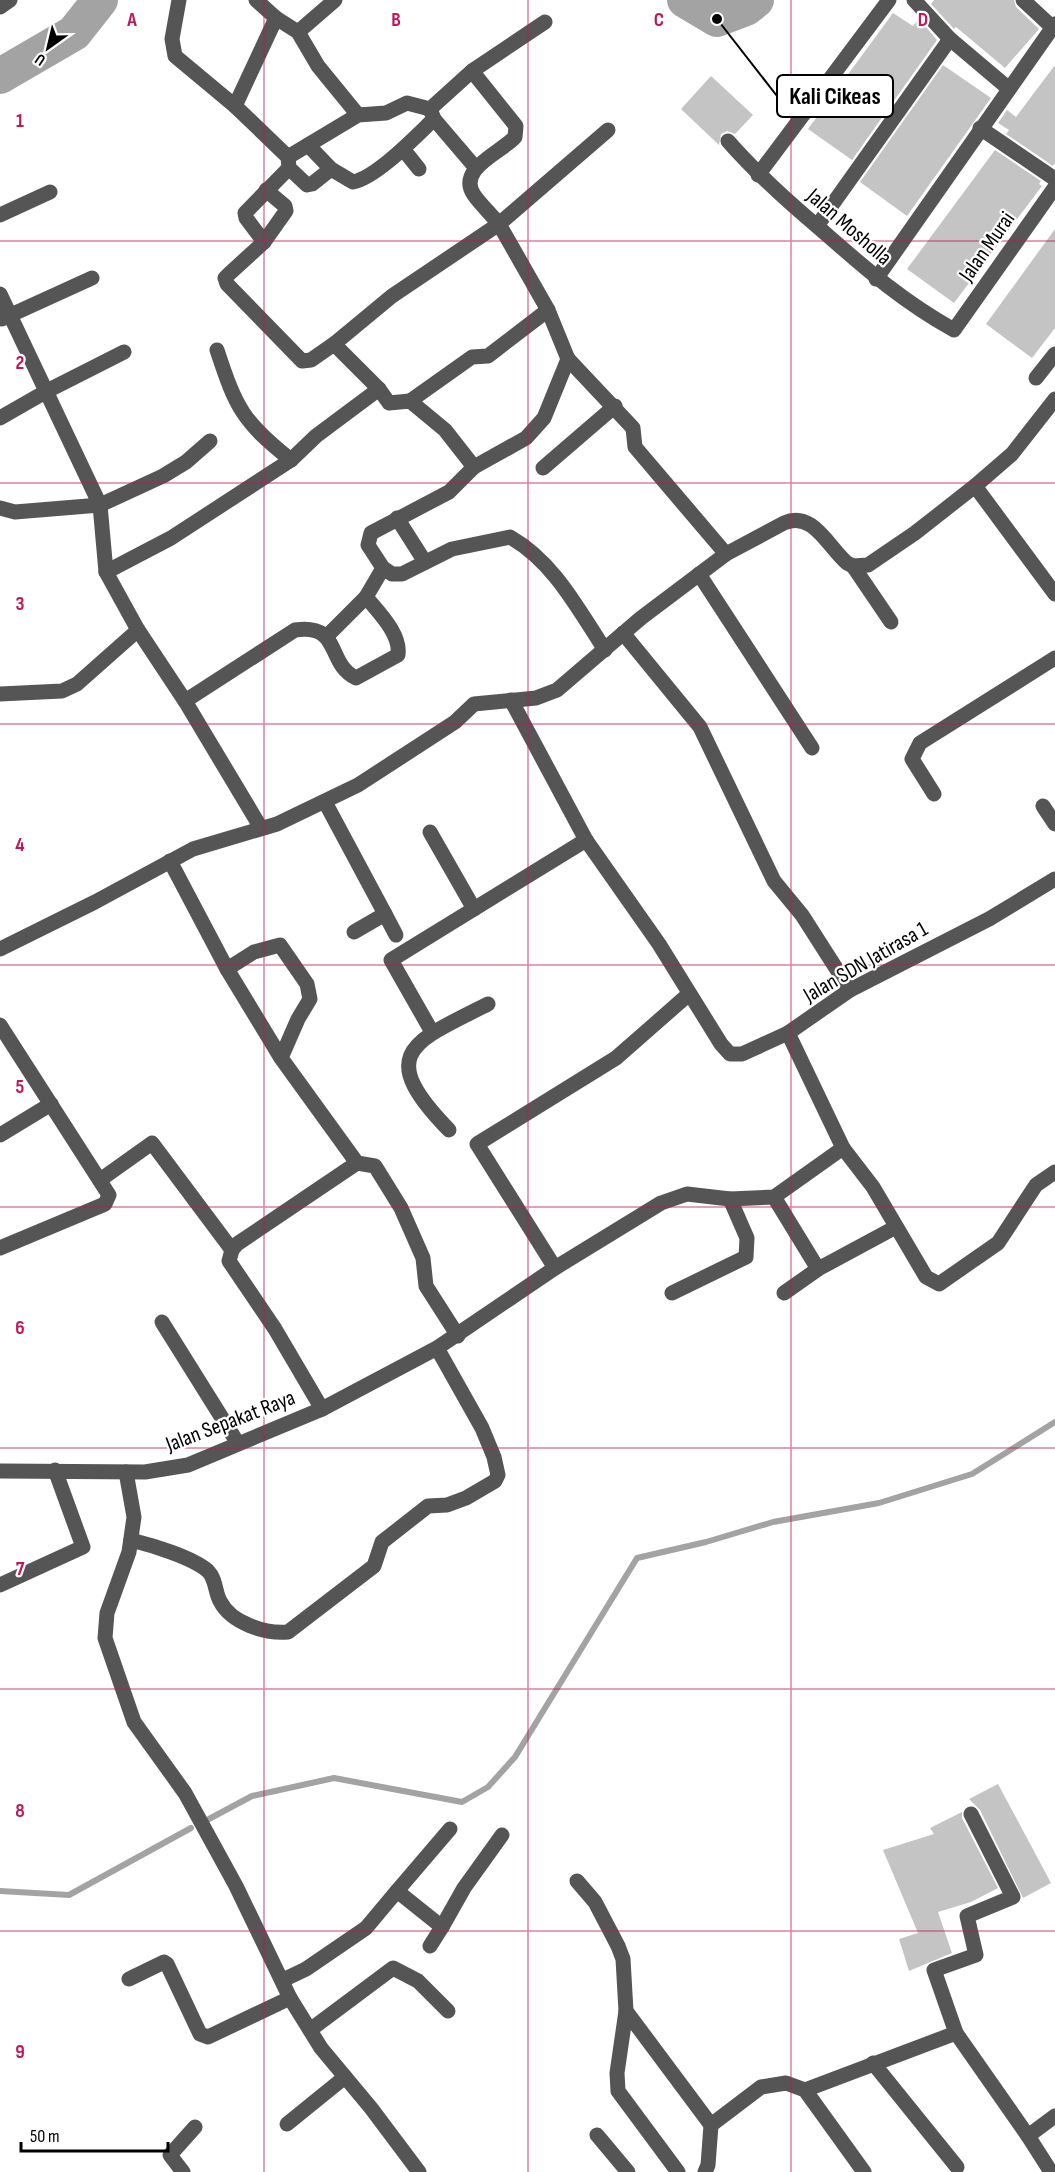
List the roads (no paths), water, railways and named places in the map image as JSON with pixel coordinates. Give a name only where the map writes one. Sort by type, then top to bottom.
[{"type":"street","points":[[0,7],[10,0]]},
{"type":"street","points":[[179,0],[171,39],[175,56],[235,106],[307,185],[312,184],[331,169]]},
{"type":"street","points":[[256,0],[276,18],[298,32],[318,66],[357,115]]},
{"type":"street","points":[[298,32],[335,0]]},
{"type":"street","points":[[758,175],[889,0]]},
{"type":"street","points":[[914,0],[950,39],[1008,88]]},
{"type":"street","points":[[876,279],[1054,25],[1023,0]]},
{"type":"street","points":[[235,106],[276,18]]},
{"type":"street","points":[[308,145],[331,169],[352,182],[364,180],[403,149],[472,71],[545,22]]},
{"type":"street","points":[[817,226],[950,39]]},
{"type":"street","points":[[472,71],[516,126],[515,137],[509,145],[476,167],[471,180],[472,193],[499,224],[548,310],[568,359],[615,406],[633,428],[635,447],[726,554]]},
{"type":"street","points":[[264,242],[246,218],[245,213],[288,163],[308,145],[357,115],[386,113],[407,103],[432,114],[476,167]]},
{"type":"street","points":[[980,128],[1055,179]]},
{"type":"street","points":[[266,190],[285,207],[286,211],[264,242],[225,278],[227,284],[302,361],[311,360],[392,296],[499,224],[608,130]]},
{"type":"street","name":"Jalan Mosholla","points":[[728,141],[758,175],[876,279],[916,309],[954,330]]},
{"type":"street","points":[[403,149],[419,169]]},
{"type":"street","name":"Jalan Murai","points":[[954,330],[1055,187]]},
{"type":"street","points":[[0,215],[50,192]]},
{"type":"street","points":[[5,318],[92,278]]},
{"type":"street","points":[[0,294],[5,318],[47,390],[100,506],[106,572],[138,630],[185,700],[261,828]]},
{"type":"street","points":[[334,344],[379,389],[389,404],[410,401],[472,357],[488,356],[548,310]]},
{"type":"street","points":[[217,350],[233,398],[257,433],[291,460]]},
{"type":"street","points":[[0,418],[47,390],[124,352]]},
{"type":"street","points":[[1036,378],[1055,354]]},
{"type":"street","points":[[568,359],[544,418],[526,438],[474,467],[449,492],[371,533],[368,545],[383,568],[392,574],[402,574],[452,549],[510,537],[530,549],[546,565],[605,650]]},
{"type":"street","points":[[106,572],[171,538],[291,460],[316,436],[379,389]]},
{"type":"street","points":[[853,566],[868,565],[975,486],[1012,454],[1055,399]]},
{"type":"street","points":[[410,401],[445,430],[474,467]]},
{"type":"street","points":[[543,468],[615,406]]},
{"type":"street","points":[[0,508],[15,512],[100,506],[163,476],[186,462],[210,441]]},
{"type":"street","points":[[975,486],[1055,594]]},
{"type":"street","points":[[397,518],[425,562]]},
{"type":"street","points":[[0,948],[193,849],[277,824],[325,802],[381,771],[455,722],[474,704],[536,698],[557,690],[623,633],[726,554],[784,523],[800,519],[814,527],[841,558],[853,566],[891,622]]},
{"type":"street","points":[[327,636],[366,597],[383,568]]},
{"type":"street","points":[[699,574],[812,748]]},
{"type":"street","points":[[185,700],[295,630],[309,628],[327,636],[347,674],[356,678],[398,655],[399,646],[387,623],[366,597]]},
{"type":"street","points":[[0,694],[62,691],[77,684],[138,630]]},
{"type":"street","points":[[623,633],[700,727],[774,881],[802,915],[850,990]]},
{"type":"street","points":[[934,794],[912,759],[920,743],[1054,660]]},
{"type":"street","points":[[511,700],[586,840],[659,944],[689,994],[616,1058],[477,1144],[555,1268]]},
{"type":"street","points":[[325,802],[396,935]]},
{"type":"street","points":[[1043,806],[1055,824]]},
{"type":"street","points":[[430,832],[474,909]]},
{"type":"street","points":[[432,1032],[391,960],[586,840]]},
{"type":"street","points":[[170,861],[227,969],[281,1058],[357,1163]]},
{"type":"street","name":"Jalan SDN Jatirasa 1","points":[[689,994],[721,1044],[730,1054],[742,1054],[788,1033],[850,990],[989,919],[1055,879]]},
{"type":"street","points":[[354,932],[385,914]]},
{"type":"street","points":[[227,969],[254,952],[280,945],[307,984],[310,999],[298,1019],[281,1058]]},
{"type":"street","points":[[449,1130],[430,1110],[410,1077],[407,1064],[411,1051],[432,1032],[488,1004]]},
{"type":"street","points":[[0,1025],[109,1195],[105,1204],[0,1248]]},
{"type":"street","points":[[788,1033],[843,1148],[873,1187],[926,1277],[939,1284],[998,1243],[1036,1185],[1055,1172]]},
{"type":"street","points":[[0,1135],[51,1104]]},
{"type":"street","points":[[100,1180],[152,1143],[232,1250]]},
{"type":"street","points":[[322,1409],[275,1329],[229,1261],[232,1250],[357,1163],[375,1166],[401,1208],[423,1258],[426,1286],[458,1336],[555,1268],[661,1203],[687,1194],[730,1199],[774,1197],[843,1148]]},
{"type":"street","points":[[774,1197],[818,1269]]},
{"type":"street","points":[[672,1293],[746,1257],[747,1238],[730,1199]]},
{"type":"street","points":[[784,1293],[818,1269],[896,1227]]},
{"type":"street","points":[[162,1322],[237,1442]]},
{"type":"street","name":"Jalan Sepakat Raya","points":[[0,1471],[145,1472],[188,1465],[237,1442],[322,1409],[458,1336]]},
{"type":"street","points":[[131,1540],[149,1544],[199,1565],[209,1572],[221,1604],[238,1619],[264,1630],[288,1632],[374,1566],[382,1542],[428,1506],[457,1502],[482,1491],[495,1481],[498,1475],[494,1457],[437,1348]]},
{"type":"street","points":[[0,1585],[83,1547],[55,1470]]},
{"type":"street","points":[[126,1472],[134,1517],[124,1570],[106,1613],[105,1638],[134,1722],[185,1793],[216,1849],[290,1998],[310,2030],[419,2172]]},
{"type":"street","points":[[971,1814],[1013,1897],[967,1916],[976,1955],[934,1970],[956,2033],[1052,2172]]},
{"type":"street","points":[[282,1980],[306,1969],[366,1928],[450,1829]]},
{"type":"street","points":[[430,1946],[464,1888],[502,1835]]},
{"type":"street","points":[[577,1881],[595,1902],[623,1959],[626,2012],[617,2073],[618,2091],[678,2172]]},
{"type":"street","points":[[397,1892],[442,1927]]},
{"type":"street","points":[[129,1979],[164,1962],[167,1964],[200,2034],[208,2037],[290,1998]]},
{"type":"street","points":[[310,2030],[393,1968],[418,1981],[448,2011]]},
{"type":"street","points":[[626,2012],[711,2125],[708,2165],[705,2172]]},
{"type":"street","points":[[805,2090],[956,2033]]},
{"type":"street","points":[[873,2063],[957,2167]]},
{"type":"street","points":[[287,2124],[345,2077]]},
{"type":"street","points":[[711,2125],[761,2087],[786,2083],[805,2090],[864,2172]]},
{"type":"street","points":[[1028,2136],[1055,2116]]},
{"type":"street","points":[[183,2172],[170,2154],[195,2127]]},
{"type":"street","points":[[597,2135],[628,2172]]},
{"type":"waterway","points":[[0,76],[74,33],[100,0]]},
{"type":"waterway","points":[[685,0],[717,19],[746,8],[756,0]]},
{"type":"waterway","points":[[209,1819],[252,1796],[334,1778],[462,1802],[488,1787],[515,1757],[637,1558],[706,1542],[773,1522],[879,1503],[972,1474],[1055,1422]]},
{"type":"waterway","points":[[0,1891],[69,1895],[191,1828]]},
{"type":"place","name":"Kali Cikeas","points":[[717,19]]}]
